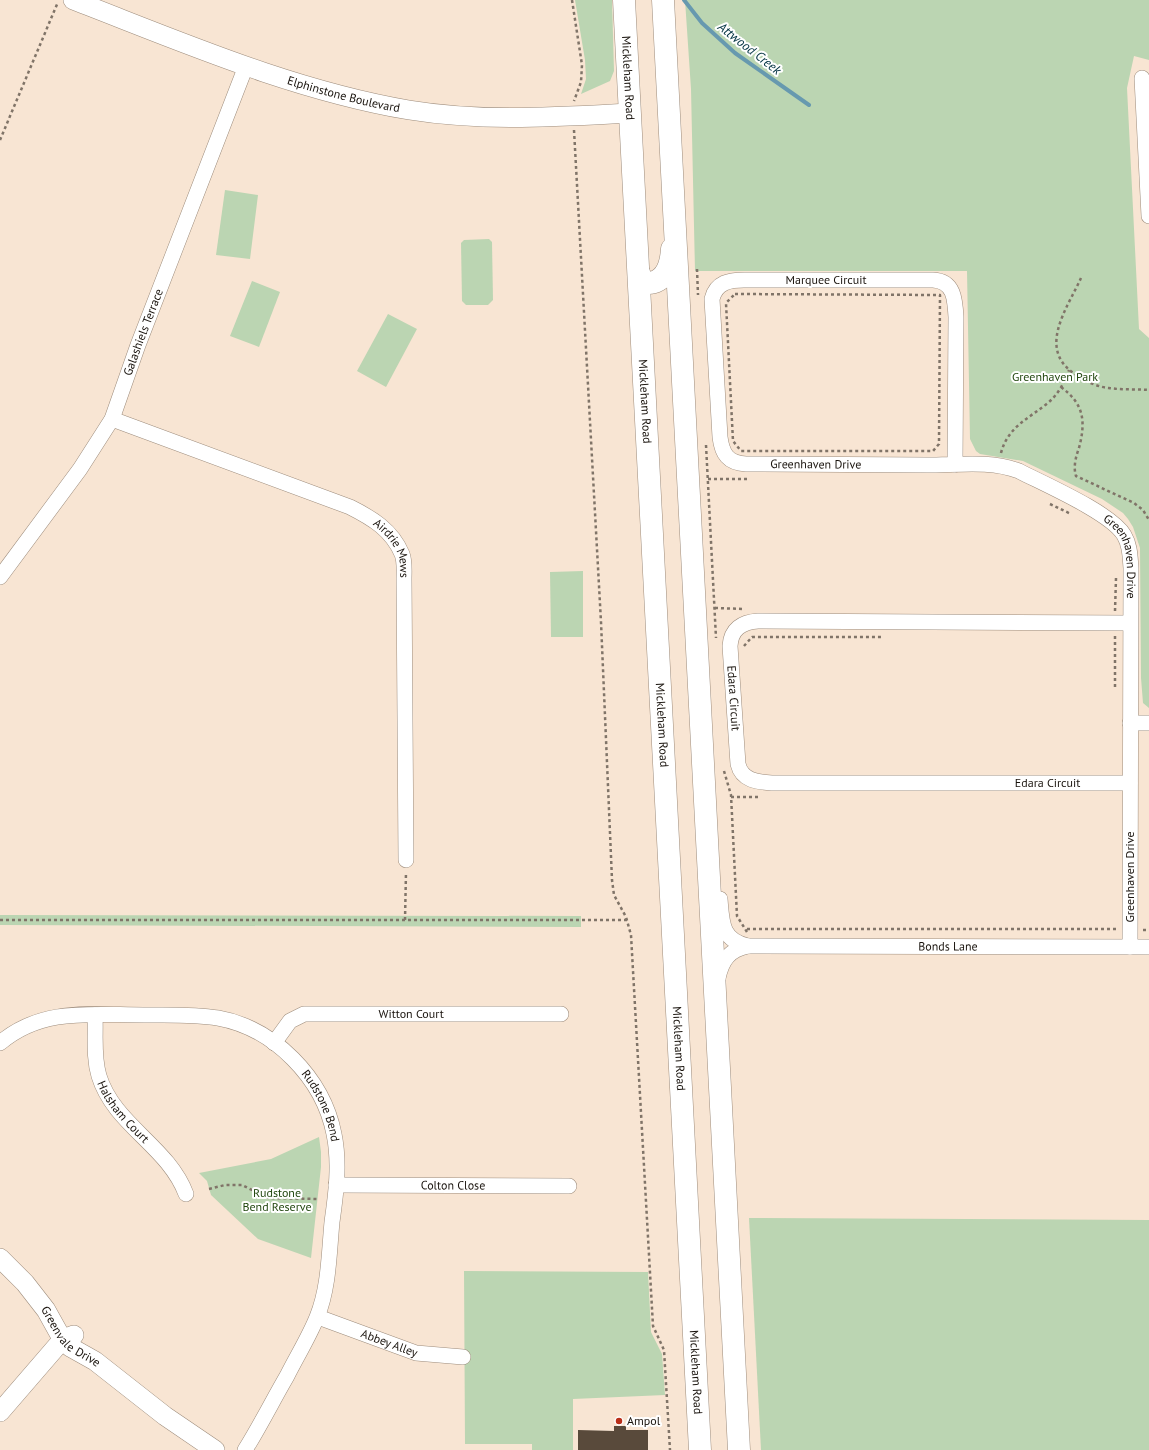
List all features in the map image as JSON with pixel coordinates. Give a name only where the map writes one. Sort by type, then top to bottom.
[{"type":"main road","name":"Mickleham Road","points":[[624,0],[700,1450]]},
{"type":"main road","points":[[663,0],[739,1450]]},
{"type":"main road","points":[[639,273],[643,282],[650,283],[661,278],[668,268],[671,260],[674,202]]},
{"type":"street","name":"Elphinstone Boulevard","points":[[73,0],[246,66],[329,93],[409,110],[496,118],[533,118],[629,112]]},
{"type":"street","name":"Galashiels Terrace","points":[[0,577],[80,469],[112,419],[138,345],[246,66]]},
{"type":"street","points":[[1141,77],[1149,216]]},
{"type":"street","name":"Marquee Circuit","points":[[746,464],[732,462],[726,458],[722,451],[712,299],[714,292],[720,285],[727,281],[734,280],[932,280],[948,285],[954,295],[956,317],[955,465]]},
{"type":"street","name":"Airdrie Mews","points":[[112,419],[350,507],[370,517],[382,526],[393,539],[402,555],[404,579],[407,724],[406,860]]},
{"type":"street","name":"Greenhaven Drive","points":[[746,464],[999,465],[1019,471],[1102,514],[1118,526],[1127,540],[1130,552],[1120,628],[1130,723],[1130,783],[1123,929],[1130,947]]},
{"type":"street","name":"Edara Circuit","points":[[1120,628],[758,621],[743,624],[734,632],[730,646],[737,758],[739,768],[744,776],[751,780],[764,782],[1130,783]]},
{"type":"street","points":[[1130,723],[1149,723]]},
{"type":"street","points":[[703,749],[716,806],[723,924],[731,940],[738,944],[748,946]]},
{"type":"street","points":[[716,992],[720,969],[726,956],[732,951],[748,946]]},
{"type":"street","name":"Bonds Lane","points":[[748,946],[1149,947]]},
{"type":"street","name":"Witton Court","points":[[274,1043],[290,1021],[304,1014],[561,1014]]},
{"type":"street","name":"Rudstone Bend","points":[[0,1043],[17,1030],[41,1019],[68,1015],[186,1015],[219,1018],[250,1029],[274,1043],[298,1064],[326,1105],[333,1128],[336,1148],[336,1185],[325,1288],[318,1317],[245,1450]]},
{"type":"street","name":"Halsham Court","points":[[95,1015],[96,1063],[98,1074],[107,1096],[120,1115],[172,1168],[182,1182],[186,1194]]},
{"type":"street","name":"Colton Close","points":[[336,1185],[569,1186]]},
{"type":"street","name":"Greenvale Drive","points":[[0,1258],[25,1283],[56,1308],[69,1340],[95,1347],[105,1356],[123,1382],[165,1416],[215,1450]]},
{"type":"street","name":"Abbey Alley","points":[[318,1317],[416,1354],[463,1356]]},
{"type":"street","points":[[0,1412],[28,1381],[69,1340]]},
{"type":"path","points":[[0,140],[59,0]]},
{"type":"path","points":[[572,0],[582,65],[581,82],[573,104],[573,116],[601,622],[612,880],[614,895],[627,920],[631,935],[653,1326],[664,1350],[670,1450]]},
{"type":"path","points":[[697,269],[698,296]]},
{"type":"path","points":[[1081,278],[1063,311],[1057,332],[1058,350],[1069,370],[1086,381],[1103,387],[1149,390]]},
{"type":"path","points":[[735,294],[940,295],[939,444],[933,451],[741,451],[733,441],[726,303],[735,294]]},
{"type":"path","points":[[999,465],[1002,448],[1010,434],[1019,423],[1050,401],[1061,387],[1069,370]]},
{"type":"path","points":[[1061,387],[1073,397],[1082,411],[1082,434],[1075,466],[1076,476],[1134,503],[1143,510],[1149,520]]},
{"type":"path","points":[[706,443],[716,642]]},
{"type":"path","points":[[708,479],[755,479]]},
{"type":"path","points":[[1048,502],[1075,516]]},
{"type":"path","points":[[1115,691],[1120,628],[1116,572]]},
{"type":"path","points":[[1107,637],[1120,628]]},
{"type":"path","points":[[744,654],[744,646],[752,637],[886,637]]},
{"type":"path","points":[[723,764],[731,795],[737,916],[747,929],[748,946]]},
{"type":"path","points":[[405,920],[406,860]]},
{"type":"path","points":[[0,920],[627,920]]},
{"type":"path","points":[[1116,922],[1123,929]]},
{"type":"path","points":[[747,929],[1149,930]]},
{"type":"path","points":[[209,1189],[225,1185],[242,1185],[268,1198],[320,1199]]},
{"type":"green space","points":[[575,0],[612,0],[614,71],[610,81],[581,94],[586,79],[585,60]]},
{"type":"green space","name":"Greenhaven Park","points":[[685,0],[1149,0],[1149,60],[1134,56],[1127,88],[1139,329],[1149,338],[1149,708],[1143,703],[1141,678],[1140,548],[1133,527],[1128,519],[1123,513],[1102,499],[1023,461],[980,454],[976,451],[970,439],[967,271],[695,271],[691,89]]},
{"type":"green space","points":[[225,190],[258,195],[250,259],[216,255]]},
{"type":"green space","points":[[489,239],[492,242],[493,300],[488,305],[466,305],[462,301],[461,243],[464,240]]},
{"type":"green space","points":[[252,281],[280,292],[259,347],[230,336]]},
{"type":"green space","points":[[388,314],[417,329],[386,387],[357,371]]},
{"type":"green space","points":[[583,571],[583,637],[551,637],[550,572]]},
{"type":"green space","points":[[0,915],[581,916],[581,927],[0,925]]},
{"type":"green space","name":"Rudstone Bend Reserve","points":[[319,1137],[321,1167],[311,1258],[258,1239],[211,1195],[207,1181],[199,1173],[271,1159]]},
{"type":"green space","points":[[749,1218],[1149,1220],[1149,1450],[761,1450]]},
{"type":"green space","points":[[464,1271],[648,1272],[651,1332],[662,1354],[665,1395],[573,1399],[573,1450],[532,1450],[532,1444],[465,1444]]},
{"type":"building","points":[[614,1426],[626,1426],[626,1430],[648,1430],[648,1450],[578,1450],[578,1430],[614,1431]]},
{"type":"waterway","name":"Attwood Creek","points":[[684,0],[702,23],[735,53],[809,105]]},
{"type":"place","name":"Ampol","points":[[619,1421]]}]
